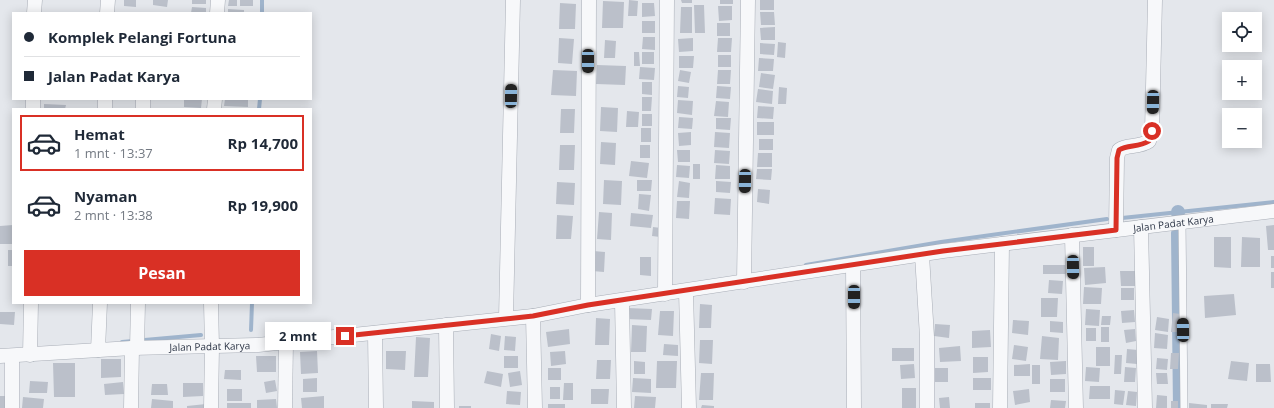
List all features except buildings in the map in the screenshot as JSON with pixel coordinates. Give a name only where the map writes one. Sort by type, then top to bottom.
[{"type":"street","points":[[34,12],[35,0]]},
{"type":"street","points":[[107,12],[108,0]]},
{"type":"street","points":[[217,12],[218,0]]},
{"type":"street","points":[[506,318],[513,0]]},
{"type":"street","points":[[588,305],[589,0]]},
{"type":"street","points":[[665,294],[667,0]]},
{"type":"street","points":[[744,282],[748,0]]},
{"type":"street","points":[[1116,230],[1117,158],[1119,150],[1122,148],[1143,145],[1149,141],[1152,131],[1155,0]]},
{"type":"street","name":"Jalan Padat Karya","points":[[6,356],[134,348],[212,347],[286,342],[533,316],[588,305],[922,255],[1274,210]]},
{"type":"street","points":[[1141,227],[1145,408]]},
{"type":"street","points":[[1072,236],[1076,408]]},
{"type":"street","points":[[1000,408],[1002,244]]},
{"type":"street","points":[[922,255],[927,337],[927,408]]},
{"type":"street","points":[[853,265],[854,408]]},
{"type":"street","points":[[686,291],[689,408]]},
{"type":"street","points":[[622,300],[624,408]]},
{"type":"street","points":[[30,304],[30,355]]},
{"type":"street","points":[[98,350],[100,304]]},
{"type":"street","points":[[131,408],[138,304]]},
{"type":"street","points":[[211,304],[211,408]]},
{"type":"street","points":[[533,316],[535,408]]},
{"type":"street","points":[[446,325],[447,408]]},
{"type":"street","points":[[375,333],[376,408]]},
{"type":"street","points":[[285,408],[286,342]]},
{"type":"street","points":[[6,356],[12,408]]},
{"type":"lane","points":[[1182,222],[1184,408]]},
{"type":"waterway","points":[[262,0],[262,12]]},
{"type":"waterway","points":[[259,108],[260,100]]},
{"type":"waterway","points":[[1122,218],[1274,202]]},
{"type":"waterway","points":[[806,265],[941,242],[1107,219]]},
{"type":"waterway","points":[[1178,233],[1180,408]]},
{"type":"waterway","points":[[251,330],[252,304]]},
{"type":"waterway","points":[[122,342],[201,335]]},
{"type":"route","points":[[345,336],[533,316],[588,305],[943,251],[1116,230],[1117,158],[1119,150],[1122,148],[1143,145],[1149,141],[1152,131]]}]
